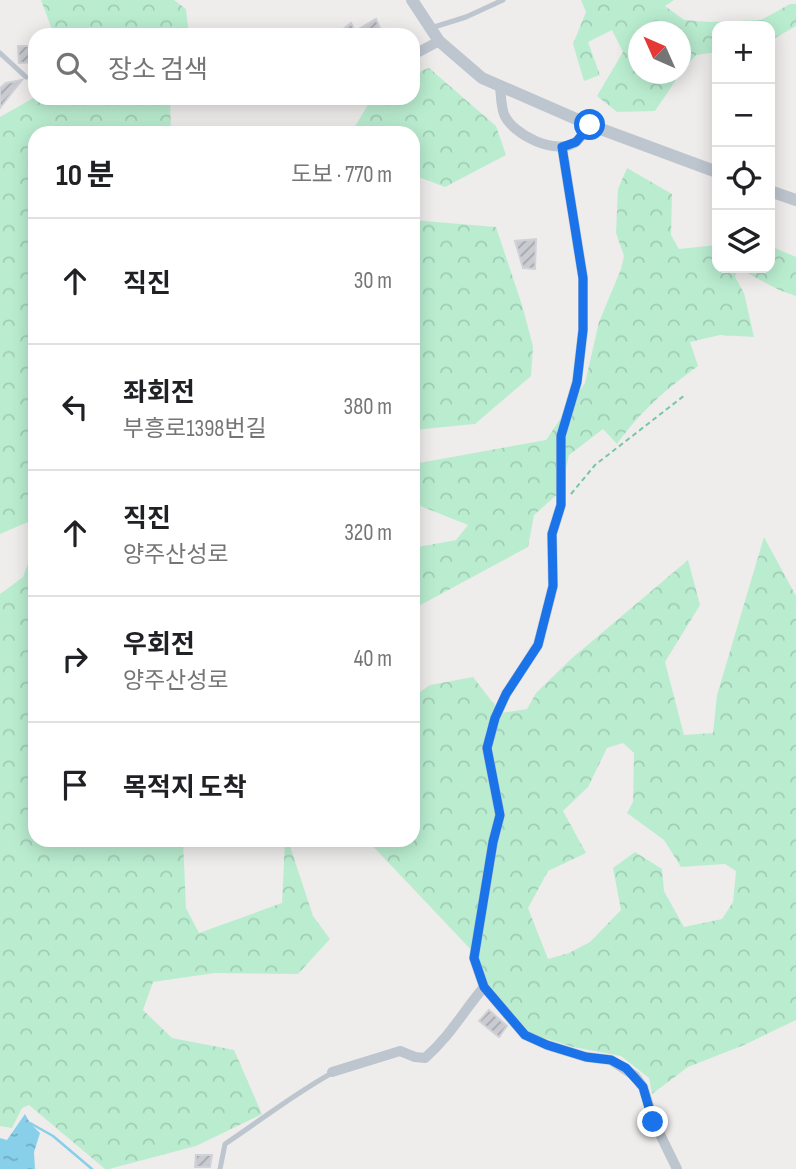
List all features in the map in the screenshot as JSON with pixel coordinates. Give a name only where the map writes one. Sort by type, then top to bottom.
[{"type":"street","points":[[412,0],[439,41],[469,69],[500,86],[590,125],[712,170]]},
{"type":"street","points":[[420,51],[439,41]]},
{"type":"street","points":[[500,86],[505,116],[520,132],[535,142],[562,147],[576,142],[590,125]]},
{"type":"street","points":[[562,147],[583,278],[583,330],[577,382],[561,436],[561,505],[552,534],[553,586],[538,645],[506,694],[495,718],[487,748],[500,815],[474,958],[484,987],[525,1035],[586,1057],[611,1060],[635,1076],[643,1087],[653,1122],[677,1169]]},
{"type":"street","points":[[775,193],[796,200]]},
{"type":"street","points":[[332,1072],[400,1051],[425,1058],[451,1033],[484,987]]},
{"type":"lane","points":[[430,28],[466,17],[503,0]]},
{"type":"lane","points":[[0,53],[26,77]]},
{"type":"lane","points":[[220,1169],[225,1144],[270,1115],[302,1089],[332,1072]]},
{"type":"path","points":[[561,505],[595,465],[685,395]]},
{"type":"green space","points":[[41,0],[174,0],[186,9],[188,28],[51,28]]},
{"type":"green space","points":[[581,0],[674,0],[665,6],[684,20],[712,22],[712,53],[696,55],[691,61],[691,21],[628,21],[628,84],[673,84],[655,111],[617,112],[597,96],[623,52],[612,30],[588,42],[600,75],[584,81],[573,44],[586,12]]},
{"type":"green space","points":[[790,4],[796,4],[796,26],[775,38],[775,21],[736,21],[761,20]]},
{"type":"green space","points":[[429,68],[496,126],[506,155],[445,187],[420,178],[420,126],[355,126],[368,105],[420,105],[420,71]]},
{"type":"green space","points":[[28,101],[28,105],[170,105],[171,126],[28,126],[28,522],[0,534],[0,117]]},
{"type":"green space","points":[[627,168],[672,194],[671,235],[679,249],[712,246],[712,273],[736,273],[735,277],[744,293],[754,337],[720,335],[690,342],[698,366],[654,402],[617,444],[603,429],[569,455],[561,491],[534,515],[528,547],[420,605],[420,547],[456,540],[468,525],[420,506],[420,463],[546,440],[585,383],[599,322],[624,256],[616,233],[618,189]]},
{"type":"green space","points":[[420,221],[496,227],[522,305],[533,346],[531,376],[475,424],[420,429]]},
{"type":"green space","points":[[775,248],[796,257],[796,296],[747,273],[775,273]]},
{"type":"green space","points":[[764,537],[796,596],[796,1020],[744,1045],[688,1067],[652,1094],[649,1078],[621,1056],[573,1047],[531,1034],[488,986],[475,954],[374,847],[420,847],[420,692],[430,685],[473,677],[501,713],[527,709],[536,693],[571,659],[688,560],[700,605],[665,662],[684,735],[713,733],[717,695]],"holes":[[[623,743],[634,753],[633,802],[627,813],[664,840],[681,867],[725,864],[736,871],[733,902],[722,919],[684,927],[664,891],[662,869],[635,852],[613,868],[621,910],[590,942],[569,953],[548,959],[528,908],[548,871],[586,853],[563,811],[588,787],[607,748]]]},
{"type":"green space","points":[[28,563],[28,847],[183,847],[186,908],[199,933],[282,903],[285,847],[290,847],[313,916],[330,939],[298,974],[215,973],[153,982],[143,1010],[172,1038],[234,1050],[262,1114],[196,1146],[109,1169],[105,1169],[29,1105],[22,1108],[12,1128],[0,1126],[0,594],[23,577]]},
{"type":"water","points":[[25,1114],[40,1133],[34,1152],[35,1169],[0,1169],[0,1138],[7,1140]]},
{"type":"building","points":[[376,19],[380,28],[360,28]]},
{"type":"building","points":[[18,46],[28,46],[28,62],[19,63]]},
{"type":"building","points":[[22,80],[0,108],[0,88],[6,83]]},
{"type":"building","points":[[536,239],[535,269],[523,268],[515,241]]},
{"type":"building","points":[[489,1010],[507,1026],[499,1037],[479,1021]]},
{"type":"building","points":[[196,1155],[212,1155],[210,1167],[195,1167]]},
{"type":"waterway","points":[[30,1123],[53,1136],[92,1169]]},
{"type":"route","points":[[590,125],[576,142],[562,147],[583,278],[583,330],[577,382],[561,436],[561,505],[552,534],[553,586],[538,645],[506,694],[495,718],[487,748],[500,815],[474,958],[484,987],[525,1035],[586,1057],[611,1060],[626,1068],[643,1087],[653,1122]]}]
